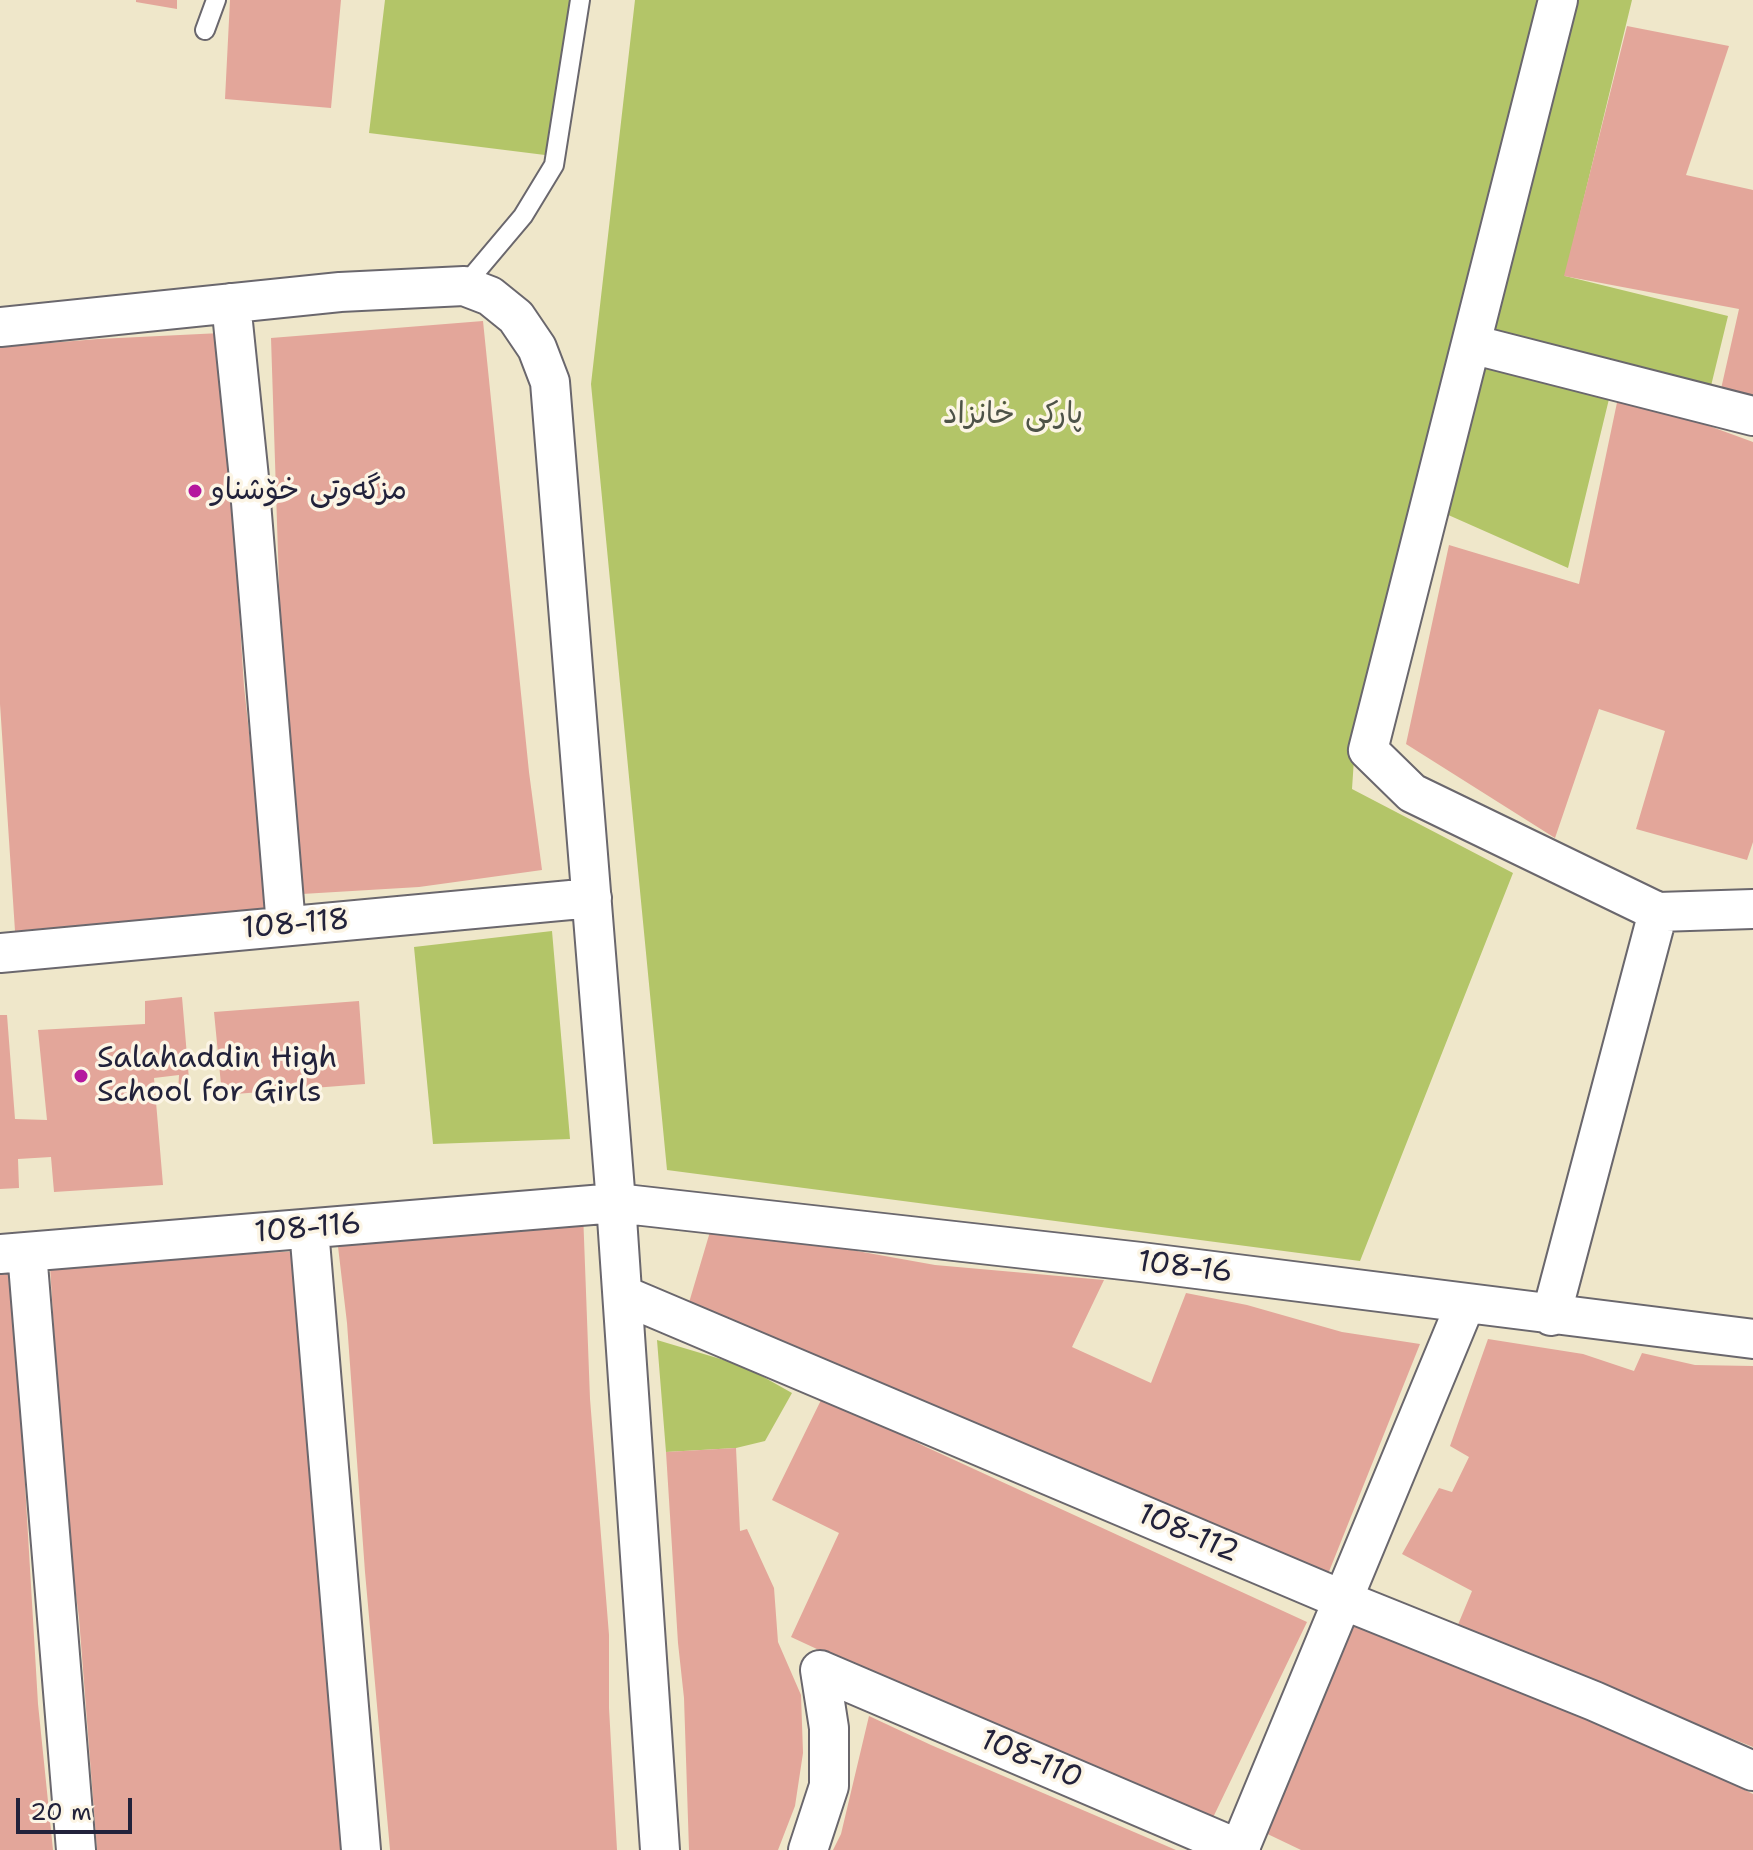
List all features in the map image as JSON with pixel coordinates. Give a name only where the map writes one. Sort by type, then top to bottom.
[{"type":"street","points":[[1558,0],[1368,750],[1412,793],[1658,912],[1753,909]]},
{"type":"street","points":[[0,327],[340,292],[464,286],[490,296],[516,317],[537,348],[550,382],[623,1295],[660,1850]]},
{"type":"street","points":[[231,303],[251,494],[286,926]]},
{"type":"street","points":[[1471,344],[1753,416]]},
{"type":"street","name":"108-118","points":[[0,952],[592,898]]},
{"type":"street","points":[[1551,1316],[1658,912]]},
{"type":"street","name":"108-116","points":[[14,1253],[616,1203]]},
{"type":"street","name":"108-16","points":[[616,1203],[1141,1262],[1753,1339]]},
{"type":"street","points":[[309,1229],[361,1850]]},
{"type":"street","points":[[14,1253],[76,1850]]},
{"type":"street","name":"108-112","points":[[623,1295],[1343,1600],[1594,1701],[1753,1771]]},
{"type":"street","points":[[1240,1850],[1465,1305]]},
{"type":"street","name":"108-110","points":[[808,1850],[829,1786],[829,1728],[820,1670],[1240,1850]]},
{"type":"lane","points":[[205,30],[216,0]]},
{"type":"lane","points":[[464,286],[523,216],[554,165],[580,0]]},
{"type":"green space","points":[[385,0],[571,0],[553,156],[369,133]]},
{"type":"green space","name":"پارکی خانزاد","points":[[635,0],[1632,0],[1565,276],[1728,316],[1710,390],[1472,331],[1355,744],[1352,789],[1513,873],[1360,1261],[667,1170],[591,384]]},
{"type":"green space","points":[[1473,360],[1609,399],[1568,568],[1437,510]]},
{"type":"green space","points":[[552,931],[570,1139],[433,1144],[414,947]]},
{"type":"green space","points":[[657,1340],[744,1366],[792,1393],[765,1441],[736,1448],[666,1452]]},
{"type":"building","points":[[177,0],[177,9],[136,2]]},
{"type":"building","points":[[230,0],[341,0],[331,108],[225,99]]},
{"type":"building","points":[[1627,26],[1729,46],[1686,175],[1753,190],[1753,399],[1721,389],[1739,309],[1564,276]]},
{"type":"building","points":[[483,321],[529,772],[542,870],[419,887],[302,894],[280,615],[271,338]]},
{"type":"building","points":[[221,333],[244,686],[268,909],[15,931],[0,704],[0,347]]},
{"type":"building","points":[[1619,393],[1753,442],[1753,842],[1747,860],[1636,829],[1665,731],[1599,709],[1555,838],[1406,744],[1449,545],[1579,584]]},
{"type":"building","points":[[182,997],[190,1091],[178,1093],[179,1075],[154,1078],[163,1185],[54,1192],[51,1157],[18,1159],[19,1188],[0,1189],[0,1015],[7,1015],[15,1119],[47,1120],[38,1030],[145,1024],[145,1001]]},
{"type":"building","points":[[359,1001],[365,1084],[222,1095],[214,1012]]},
{"type":"building","points":[[583,1212],[590,1399],[609,1635],[609,1708],[617,1850],[390,1850],[347,1323],[337,1238]]},
{"type":"building","points":[[712,1225],[935,1265],[1104,1280],[1072,1347],[1151,1383],[1186,1293],[1247,1305],[1342,1332],[1420,1344],[1324,1584],[688,1306]]},
{"type":"building","points":[[299,1251],[342,1850],[97,1850],[59,1414],[50,1266]]},
{"type":"building","points":[[12,1264],[38,1704],[53,1850],[0,1850],[0,1265]]},
{"type":"building","points":[[1488,1339],[1583,1354],[1634,1371],[1642,1353],[1695,1365],[1753,1366],[1753,1747],[1620,1694],[1572,1670],[1457,1627],[1472,1591],[1402,1554],[1439,1488],[1452,1492],[1469,1457],[1450,1446]]},
{"type":"building","points":[[823,1396],[926,1447],[1307,1622],[1207,1830],[791,1637],[839,1533],[772,1500]]},
{"type":"building","points":[[736,1448],[740,1531],[747,1529],[774,1588],[778,1642],[801,1695],[803,1753],[795,1806],[778,1850],[689,1850],[684,1698],[666,1452]]},
{"type":"building","points":[[1354,1612],[1753,1794],[1753,1850],[1301,1850],[1255,1828]]},
{"type":"building","points":[[869,1716],[1176,1850],[833,1850],[841,1834]]},
{"type":"place","name":"مزگەوتی خۆشناو","points":[[195,491]]},
{"type":"place","name":"Salahaddin High School for Girls","points":[[81,1076]]}]
